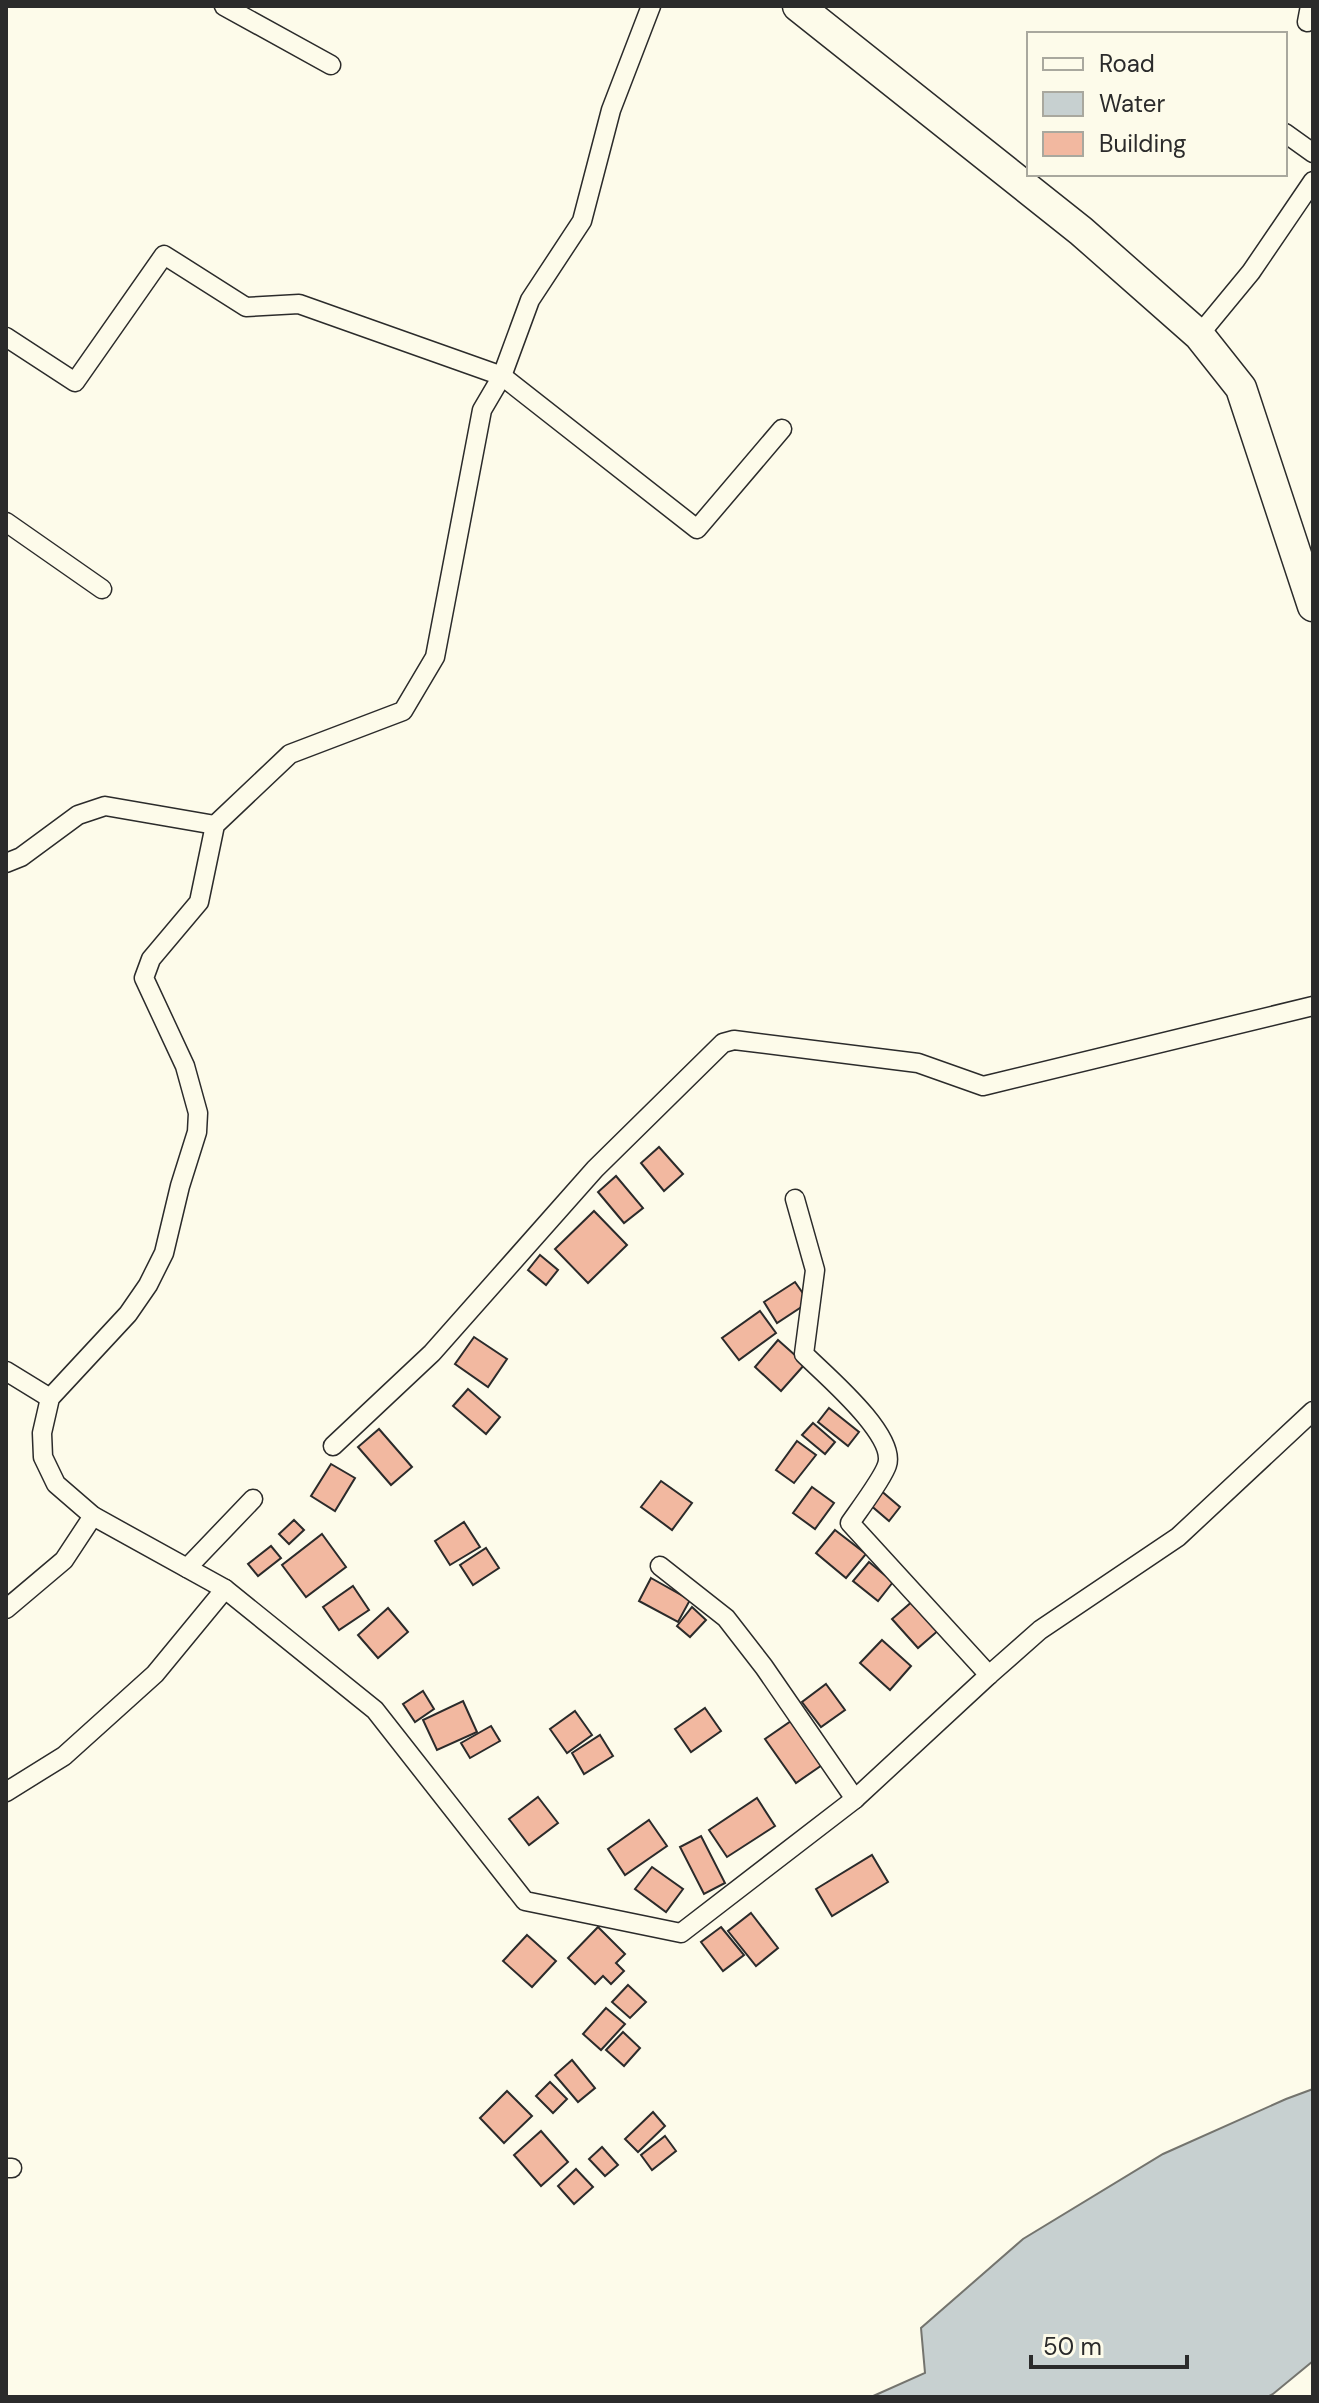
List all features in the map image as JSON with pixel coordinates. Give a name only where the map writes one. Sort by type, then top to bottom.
[{"type":"main road","points":[[798,6],[1081,231],[1199,335],[1241,388],[1313,606]]},
{"type":"street","points":[[224,6],[331,65]]},
{"type":"street","points":[[651,6],[611,110],[582,221],[530,300],[502,376],[482,410],[435,657],[403,711],[290,754],[215,825],[199,902],[151,959],[144,978],[185,1066],[198,1113],[197,1132],[164,1253],[148,1285],[128,1314],[50,1398],[42,1433],[43,1457],[56,1484],[93,1516],[225,1589],[375,1710],[525,1901],[681,1933],[855,1799],[1040,1630],[1178,1537],[1313,1411]]},
{"type":"street","points":[[1287,134],[1313,153]]},
{"type":"street","points":[[1199,335],[1251,272],[1313,181]]},
{"type":"street","points":[[6,337],[75,382],[164,255],[246,307],[299,304],[502,376],[697,529],[782,429]]},
{"type":"street","points":[[6,522],[102,589]]},
{"type":"street","points":[[6,863],[21,857],[78,815],[105,806],[215,825]]},
{"type":"street","points":[[333,1446],[432,1353],[595,1169],[723,1043],[734,1040],[918,1063],[983,1086],[1313,1006]]},
{"type":"street","points":[[795,1199],[815,1270],[804,1354],[870,1419],[887,1452],[887,1465],[850,1523],[989,1675]]},
{"type":"street","points":[[6,1371],[50,1398]]},
{"type":"street","points":[[187,1568],[253,1499]]},
{"type":"street","points":[[6,1609],[64,1560],[93,1516]]},
{"type":"street","points":[[660,1566],[726,1618],[764,1667],[855,1799]]},
{"type":"street","points":[[6,1792],[64,1756],[155,1674],[225,1589]]},
{"type":"water","points":[[1313,2089],[1313,2361],[1273,2394],[1267,2397],[871,2397],[925,2373],[921,2328],[1023,2239],[1163,2154]]},
{"type":"building","points":[[659,1147],[683,1174],[664,1191],[641,1163]]},
{"type":"building","points":[[616,1176],[643,1208],[624,1223],[598,1192]]},
{"type":"building","points":[[594,1211],[627,1245],[588,1283],[555,1249]]},
{"type":"building","points":[[540,1255],[558,1270],[546,1285],[528,1270]]},
{"type":"building","points":[[795,1282],[809,1302],[777,1323],[764,1302]]},
{"type":"building","points":[[760,1311],[776,1333],[739,1360],[722,1338]]},
{"type":"building","points":[[474,1337],[507,1359],[488,1387],[455,1364]]},
{"type":"building","points":[[778,1340],[805,1364],[781,1391],[755,1367]]},
{"type":"building","points":[[468,1389],[500,1417],[486,1434],[453,1406]]},
{"type":"building","points":[[829,1408],[859,1432],[848,1446],[818,1422]]},
{"type":"building","points":[[813,1423],[835,1442],[825,1454],[802,1435]]},
{"type":"building","points":[[379,1429],[412,1467],[391,1485],[358,1447]]},
{"type":"building","points":[[797,1441],[816,1455],[794,1483],[776,1470]]},
{"type":"building","points":[[331,1464],[355,1478],[335,1511],[311,1496]]},
{"type":"building","points":[[661,1481],[692,1503],[672,1530],[641,1507]]},
{"type":"building","points":[[812,1487],[834,1503],[815,1529],[793,1513]]},
{"type":"building","points":[[879,1489],[900,1507],[889,1521],[868,1503]]},
{"type":"building","points":[[294,1520],[304,1530],[289,1544],[279,1534]]},
{"type":"building","points":[[464,1522],[480,1547],[450,1565],[435,1541]]},
{"type":"building","points":[[835,1530],[866,1554],[846,1578],[816,1553]]},
{"type":"building","points":[[322,1534],[346,1567],[306,1597],[282,1565]]},
{"type":"building","points":[[271,1546],[281,1558],[258,1576],[248,1564]]},
{"type":"building","points":[[486,1548],[499,1568],[473,1585],[460,1565]]},
{"type":"building","points":[[869,1562],[893,1582],[878,1601],[853,1581]]},
{"type":"building","points":[[651,1578],[690,1600],[678,1622],[639,1601]]},
{"type":"building","points":[[353,1586],[369,1610],[339,1630],[323,1607]]},
{"type":"building","points":[[914,1600],[940,1629],[918,1648],[892,1619]]},
{"type":"building","points":[[692,1607],[706,1620],[690,1637],[677,1626]]},
{"type":"building","points":[[388,1608],[408,1632],[378,1658],[358,1635]]},
{"type":"building","points":[[882,1640],[911,1666],[890,1690],[860,1663]]},
{"type":"building","points":[[826,1684],[845,1710],[821,1727],[802,1702]]},
{"type":"building","points":[[423,1691],[434,1709],[415,1722],[403,1704]]},
{"type":"building","points":[[463,1701],[477,1732],[437,1750],[423,1720]]},
{"type":"building","points":[[705,1708],[721,1731],[691,1752],[675,1729]]},
{"type":"building","points":[[575,1711],[592,1735],[567,1753],[550,1729]]},
{"type":"building","points":[[794,1719],[825,1763],[796,1783],[765,1739]]},
{"type":"building","points":[[491,1726],[500,1741],[470,1758],[461,1743]]},
{"type":"building","points":[[600,1735],[613,1756],[584,1774],[572,1753]]},
{"type":"building","points":[[538,1797],[558,1823],[529,1845],[509,1819]]},
{"type":"building","points":[[757,1798],[775,1826],[727,1857],[709,1830]]},
{"type":"building","points":[[649,1820],[667,1846],[625,1875],[608,1849]]},
{"type":"building","points":[[701,1836],[725,1883],[704,1894],[680,1847]]},
{"type":"building","points":[[872,1855],[888,1882],[832,1916],[816,1889]]},
{"type":"building","points":[[652,1867],[683,1889],[666,1912],[635,1889]]},
{"type":"building","points":[[751,1913],[778,1948],[756,1966],[728,1931]]},
{"type":"building","points":[[598,1927],[625,1954],[616,1963],[624,1971],[611,1984],[603,1976],[595,1984],[568,1958]]},
{"type":"building","points":[[721,1927],[744,1955],[723,1971],[701,1942]]},
{"type":"building","points":[[527,1935],[556,1961],[532,1987],[503,1961]]},
{"type":"building","points":[[628,1985],[646,2002],[630,2018],[612,2002]]},
{"type":"building","points":[[606,2008],[625,2024],[601,2050],[583,2034]]},
{"type":"building","points":[[623,2032],[640,2048],[624,2066],[606,2050]]},
{"type":"building","points":[[572,2060],[595,2088],[578,2102],[555,2075]]},
{"type":"building","points":[[550,2082],[567,2099],[553,2113],[536,2096]]},
{"type":"building","points":[[507,2091],[532,2116],[504,2143],[480,2118]]},
{"type":"building","points":[[653,2112],[665,2126],[638,2152],[625,2139]]},
{"type":"building","points":[[541,2131],[568,2162],[541,2186],[514,2155]]},
{"type":"building","points":[[665,2136],[676,2151],[652,2170],[641,2155]]},
{"type":"building","points":[[602,2147],[618,2165],[605,2176],[589,2159]]},
{"type":"building","points":[[576,2169],[593,2187],[574,2204],[558,2186]]}]
